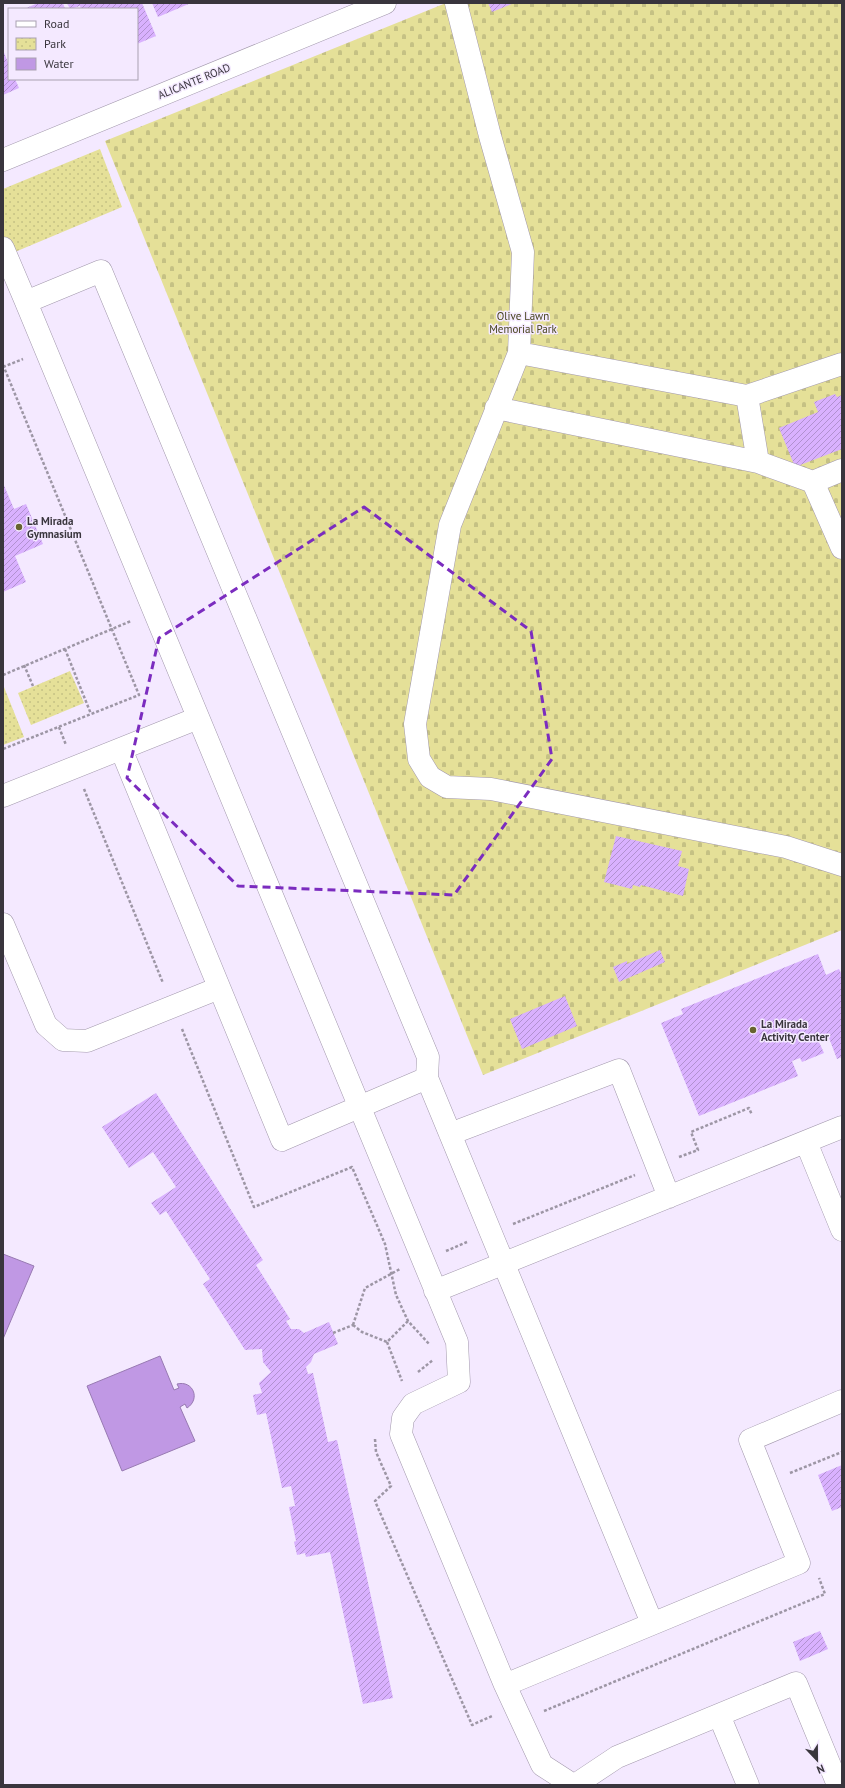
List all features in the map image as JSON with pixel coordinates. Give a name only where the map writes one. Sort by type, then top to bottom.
[{"type":"street","name":"ALICANTE ROAD","points":[[3,160],[385,3]]},
{"type":"street","points":[[456,3],[490,136],[524,252],[519,353],[496,408],[448,533],[415,724],[419,759],[430,777],[447,787],[491,789],[778,845],[842,865]]},
{"type":"street","points":[[3,248],[456,1342],[459,1382],[413,1404],[404,1418],[400,1434],[505,1685],[542,1765],[574,1785],[618,1757],[796,1683],[838,1785]]},
{"type":"street","points":[[26,302],[101,271],[428,1057],[427,1078],[652,1623]]},
{"type":"street","points":[[519,353],[747,396],[842,364]]},
{"type":"street","points":[[747,396],[758,462]]},
{"type":"street","points":[[496,408],[758,462],[813,482],[842,470]]},
{"type":"street","points":[[813,482],[842,548]]},
{"type":"street","points":[[3,796],[198,718]]},
{"type":"street","points":[[121,749],[282,1140],[427,1078]]},
{"type":"street","points":[[3,924],[46,1025],[63,1040],[86,1041],[219,988]]},
{"type":"street","points":[[450,1134],[619,1070],[669,1197]]},
{"type":"street","points":[[435,1291],[842,1127]]},
{"type":"street","points":[[806,1142],[842,1230]]},
{"type":"street","points":[[505,1685],[799,1563],[750,1440],[842,1401]]},
{"type":"street","points":[[719,1715],[748,1785]]},
{"type":"path","points":[[3,365],[139,695],[3,749]]},
{"type":"path","points":[[3,675],[154,612]]},
{"type":"path","points":[[65,649],[91,714]]},
{"type":"path","points":[[24,665],[33,686]]},
{"type":"path","points":[[59,727],[69,751]]},
{"type":"path","points":[[81,782],[166,989]]},
{"type":"path","points":[[179,1023],[254,1207],[352,1167],[384,1244],[396,1295],[408,1321],[435,1349]]},
{"type":"path","points":[[675,1159],[698,1150],[690,1132],[749,1108],[752,1115]]},
{"type":"path","points":[[509,1226],[641,1173]]},
{"type":"path","points":[[445,1251],[472,1240]]},
{"type":"path","points":[[333,1333],[353,1324],[365,1288],[390,1273],[401,1269]]},
{"type":"path","points":[[387,1342],[408,1321]]},
{"type":"path","points":[[353,1324],[362,1332],[387,1342],[404,1381],[398,1386]]},
{"type":"path","points":[[412,1376],[436,1358]]},
{"type":"path","points":[[375,1435],[376,1452],[391,1486],[375,1500],[472,1725],[499,1714]]},
{"type":"highlighted area","points":[[364,507],[531,631],[552,759],[454,895],[238,886],[127,778],[159,638]]},
{"type":"green space","name":"Olive Lawn Memorial Park","points":[[446,3],[842,3],[842,930],[483,1075],[105,141]]},
{"type":"green space","points":[[100,149],[122,207],[3,257],[3,189]]},
{"type":"green space","points":[[70,671],[84,703],[31,725],[18,693]]},
{"type":"green space","points":[[4,687],[24,737],[3,745],[3,688]]},
{"type":"water","points":[[3,1254],[34,1266],[3,1339]]},
{"type":"water","points":[[160,1356],[174,1390],[179,1388],[177,1384],[183,1384],[191,1387],[193,1391],[194,1400],[191,1404],[187,1408],[185,1404],[180,1407],[195,1441],[122,1471],[87,1386]]},
{"type":"building","points":[[38,3],[63,3],[65,8],[26,8]]},
{"type":"building","points":[[67,3],[142,3],[156,36],[138,44],[138,8],[81,8],[80,6],[70,8]]},
{"type":"building","points":[[152,3],[191,3],[158,17]]},
{"type":"building","points":[[488,3],[514,3],[492,12]]},
{"type":"building","points":[[3,50],[8,62],[8,80],[15,80],[19,88],[3,95]]},
{"type":"building","points":[[835,394],[837,397],[842,395],[842,449],[795,467],[779,428],[818,412],[814,402]]},
{"type":"building","name":"La Mirada Gymnasium","points":[[3,483],[14,509],[26,504],[43,544],[15,556],[26,582],[3,592]]},
{"type":"building","points":[[616,836],[682,851],[678,866],[689,869],[683,896],[641,885],[640,887],[633,885],[632,889],[604,882]]},
{"type":"building","points":[[660,950],[665,962],[619,982],[613,967],[627,961],[627,964]]},
{"type":"building","name":"La Mirada Activity Center","points":[[818,954],[826,975],[839,969],[842,975],[842,1057],[837,1059],[829,1038],[819,1042],[824,1053],[802,1062],[800,1058],[792,1061],[798,1076],[699,1116],[661,1023],[683,1014],[681,1009]]},
{"type":"building","points":[[565,996],[577,1026],[522,1049],[510,1019]]},
{"type":"building","points":[[156,1093],[263,1260],[256,1265],[290,1319],[286,1321],[291,1329],[299,1329],[304,1333],[329,1322],[338,1344],[314,1354],[311,1362],[306,1367],[308,1374],[313,1373],[328,1442],[337,1440],[393,1698],[363,1704],[330,1552],[306,1557],[305,1553],[297,1555],[294,1542],[296,1541],[289,1507],[295,1506],[291,1486],[282,1488],[266,1413],[257,1415],[253,1395],[262,1393],[259,1383],[271,1372],[263,1362],[262,1349],[245,1350],[203,1284],[210,1279],[166,1211],[160,1215],[151,1203],[176,1187],[153,1152],[129,1168],[102,1127]]},
{"type":"building","points":[[842,1465],[842,1507],[832,1511],[818,1475]]},
{"type":"building","points":[[820,1631],[828,1649],[800,1661],[793,1642]]},
{"type":"place","name":"La Mirada Gymnasium","points":[[19,527]]},
{"type":"place","name":"La Mirada Activity Center","points":[[753,1030]]}]
